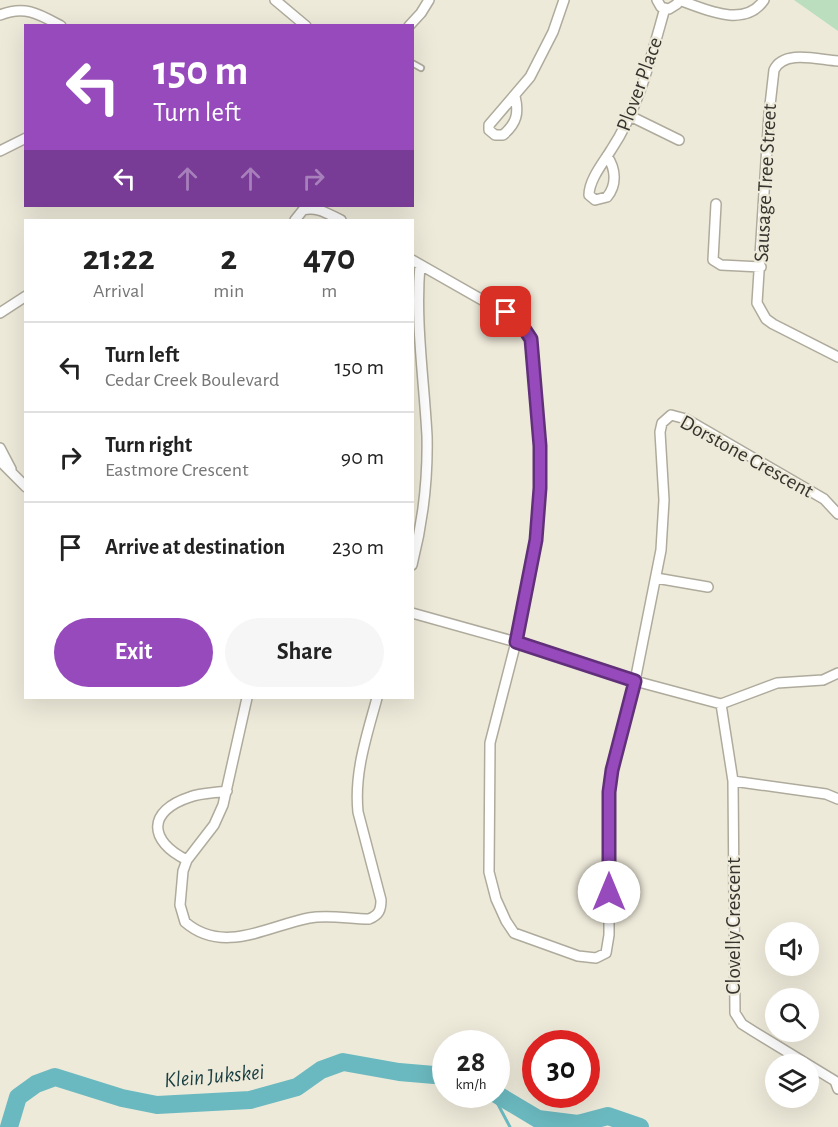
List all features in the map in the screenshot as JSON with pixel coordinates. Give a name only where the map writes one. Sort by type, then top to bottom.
[{"type":"street","points":[[275,0],[304,24]]},
{"type":"street","points":[[411,24],[429,0]]},
{"type":"street","points":[[515,96],[530,77],[546,50],[564,0]]},
{"type":"street","points":[[657,0],[665,9],[674,7],[679,0],[735,16],[752,12],[764,0]]},
{"type":"street","name":"Plover Place","points":[[607,156],[630,117],[665,9]]},
{"type":"street","points":[[0,15],[23,10],[56,24]]},
{"type":"street","name":"Sausage Tree Street","points":[[838,61],[791,58],[780,61],[774,70],[757,303],[766,319],[773,324],[838,357]]},
{"type":"street","points":[[630,117],[679,140]]},
{"type":"street","points":[[0,150],[24,139]]},
{"type":"street","points":[[716,204],[713,260],[721,265],[760,267]]},
{"type":"street","points":[[297,219],[303,210],[310,208],[339,219]]},
{"type":"street","points":[[414,555],[424,506],[427,460],[416,263]]},
{"type":"street","name":"Dorstone Crescent","points":[[416,263],[506,312],[521,324],[531,339],[540,446],[540,498],[536,540],[516,642],[490,743],[488,858],[490,883],[506,921],[514,933],[578,956],[600,957],[608,949],[609,792],[612,770],[635,681],[664,527],[660,432],[662,423],[668,416],[678,416],[824,500],[838,514]]},
{"type":"street","points":[[0,313],[24,297]]},
{"type":"street","points":[[1,456],[15,477],[24,485]]},
{"type":"street","points":[[656,578],[708,587]]},
{"type":"street","points":[[414,614],[516,642],[635,681],[721,704],[777,683],[823,680],[838,673]]},
{"type":"street","points":[[247,699],[227,791],[214,825],[187,860],[183,871],[180,905],[184,922],[190,927],[224,937],[246,936],[309,918],[325,916],[369,919],[378,914],[381,900],[358,812],[357,799],[362,753],[377,699]]},
{"type":"street","name":"Clovelly Crescent","points":[[721,704],[732,781],[735,1013],[742,1024],[837,1082]]},
{"type":"street","points":[[732,781],[826,794],[838,800]]},
{"type":"street","points":[[187,860],[162,842],[157,831],[158,823],[166,812],[189,797],[227,791]]},
{"type":"lane","points":[[414,64],[421,68]]},
{"type":"green space","points":[[794,0],[838,0],[838,31]]},
{"type":"waterway","name":"Klein Jukskei","points":[[9,1127],[18,1097],[36,1084],[55,1077],[122,1098],[157,1105],[250,1100],[297,1087],[321,1070],[343,1062],[399,1072],[432,1075]]},
{"type":"waterway","name":"Klein Jukskei","points":[[510,1102],[538,1119],[578,1124],[608,1116],[640,1127]]},
{"type":"waterway","points":[[500,1108],[510,1127]]},
{"type":"route","points":[[506,312],[521,324],[531,339],[540,446],[536,540],[516,642],[635,681],[612,770],[609,792],[609,892]]}]
